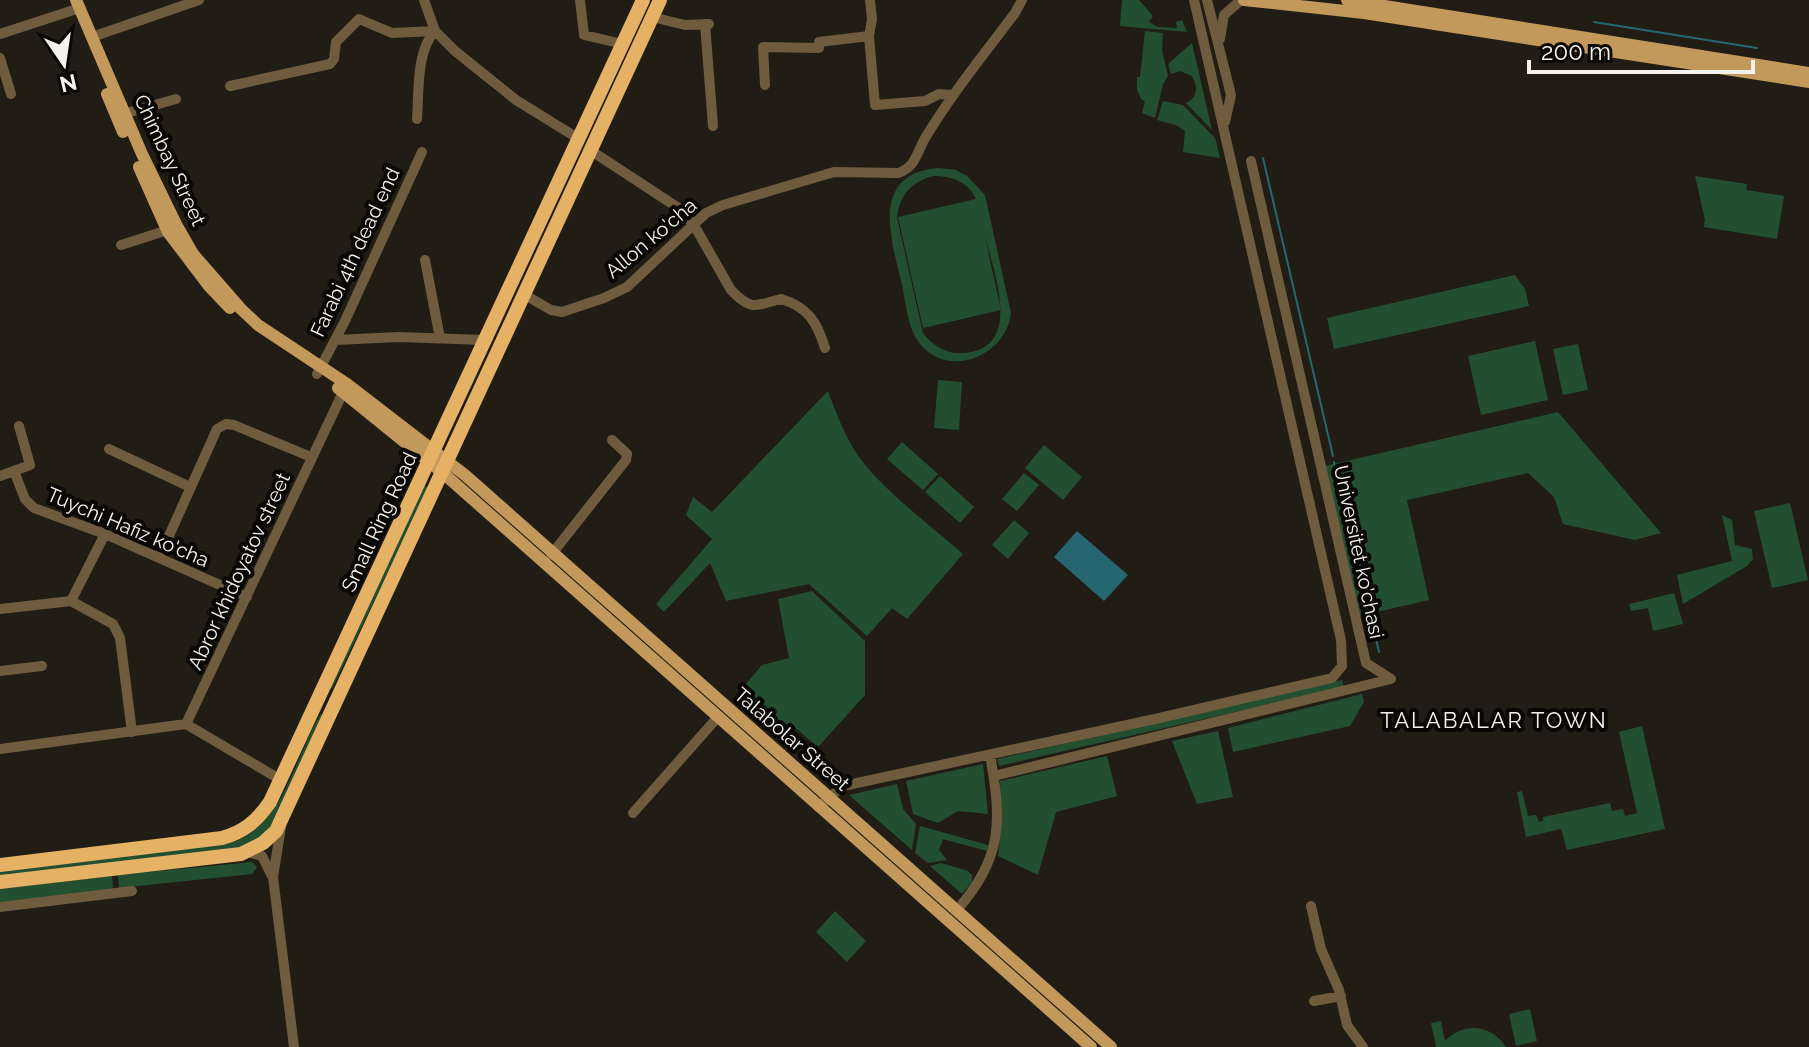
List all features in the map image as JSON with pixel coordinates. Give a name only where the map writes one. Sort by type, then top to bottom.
[{"type":"highway","name":"Small Ring Road","points":[[282,821],[525,295],[643,0]]},
{"type":"highway","name":"Small Ring Road","points":[[0,865],[228,836],[245,829],[259,818],[281,780],[528,245],[660,0]]},
{"type":"highway","points":[[528,245],[544,251]]},
{"type":"highway","points":[[317,701],[333,708]]},
{"type":"highway","points":[[0,882],[247,852],[267,841],[282,821]]},
{"type":"main road","points":[[1242,0],[1364,13],[1809,82]]},
{"type":"main road","points":[[1347,0],[1809,73]]},
{"type":"main road","name":"Chimbay Street","points":[[74,5],[92,37],[120,115]]},
{"type":"main road","name":"Chimbay Street","points":[[74,5],[172,229],[250,317],[432,456]]},
{"type":"main road","name":"Talabolar Street","points":[[432,456],[1032,986],[1111,1047]]},
{"type":"main road","name":"Talabolar Street","points":[[640,640],[717,718],[956,911],[1091,1047]]},
{"type":"street","points":[[92,37],[199,0]]},
{"type":"street","points":[[424,0],[435,31],[455,51],[516,100],[677,207],[694,225],[738,298],[751,306],[781,299],[803,308],[816,322],[825,348]]},
{"type":"street","points":[[580,0],[584,35],[623,44]]},
{"type":"street","points":[[870,0],[872,19],[869,36],[875,105],[925,101],[939,94],[952,95],[1022,0]]},
{"type":"street","name":"Universitet ko'chasi","points":[[823,802],[843,786],[1332,678],[1342,666],[1341,640],[1194,0]]},
{"type":"street","name":"Universitet ko'chasi","points":[[1207,0],[1231,95],[1224,125]]},
{"type":"street","points":[[1219,41],[1224,15],[1242,0]]},
{"type":"street","points":[[0,34],[74,5]]},
{"type":"street","points":[[652,17],[685,25],[708,24],[713,126]]},
{"type":"street","points":[[230,86],[330,64],[334,59],[336,42],[359,19],[392,33],[435,31]]},
{"type":"street","points":[[417,119],[421,70],[428,38],[435,31]]},
{"type":"street","points":[[765,85],[763,47],[819,48],[819,42],[869,36]]},
{"type":"street","points":[[0,58],[11,94]]},
{"type":"street","name":"Allon ko'cha","points":[[525,295],[551,310],[562,312],[627,287],[706,213],[723,205],[834,172],[898,173],[914,163],[924,138],[952,95]]},
{"type":"street","points":[[120,115],[176,99]]},
{"type":"street","name":"Farabi 4th dead end","points":[[319,370],[336,340],[422,152]]},
{"type":"street","name":"Universitet ko'chasi","points":[[994,776],[1391,679],[1366,663],[1251,161]]},
{"type":"street","points":[[121,245],[172,229]]},
{"type":"street","points":[[425,260],[440,338]]},
{"type":"street","points":[[336,340],[484,340]]},
{"type":"street","name":"Abror khidoyatov street","points":[[186,724],[345,388]]},
{"type":"street","points":[[159,558],[217,429],[226,424],[234,425],[311,457]]},
{"type":"street","points":[[0,476],[30,465],[19,426]]},
{"type":"street","points":[[547,559],[626,460],[627,454],[612,440]]},
{"type":"street","points":[[109,449],[190,487]]},
{"type":"street","name":"Tuychi Hafiz ko'cha","points":[[14,471],[25,499],[34,508],[105,534],[247,597]]},
{"type":"street","points":[[71,601],[105,534]]},
{"type":"street","points":[[0,609],[71,601],[113,624],[120,638],[132,732]]},
{"type":"street","points":[[0,671],[42,666]]},
{"type":"street","points":[[633,813],[717,718]]},
{"type":"street","points":[[0,749],[186,724],[281,780]]},
{"type":"street","points":[[956,911],[978,883],[995,848],[994,776],[990,755]]},
{"type":"street","points":[[282,821],[273,877],[294,1047]]},
{"type":"street","points":[[247,852],[262,856],[273,877]]},
{"type":"street","points":[[0,907],[132,891]]},
{"type":"street","points":[[1311,906],[1321,949],[1341,996],[1349,1029],[1363,1047]]},
{"type":"street","points":[[1314,1001],[1341,996]]},
{"type":"green space","points":[[1122,0],[1139,0],[1153,16],[1149,22],[1158,27],[1177,28],[1176,22],[1182,20],[1187,32],[1120,26]]},
{"type":"green space","points":[[1145,31],[1163,33],[1162,50],[1168,76],[1163,84],[1155,118],[1142,113],[1145,101],[1137,89]]},
{"type":"green space","points":[[1192,43],[1212,130],[1186,103],[1196,91],[1192,76],[1180,71],[1171,74],[1168,64]]},
{"type":"green space","points":[[1163,101],[1183,105],[1215,138],[1220,158],[1183,152],[1185,131],[1157,120]]},
{"type":"green space","points":[[938,168],[956,170],[967,176],[985,195],[1011,313],[999,341],[975,358],[960,361],[932,355],[920,344],[910,323],[894,249],[890,212],[893,196],[901,183],[916,173]],"holes":[[[934,176],[954,179],[969,188],[976,199],[898,217],[923,328],[1000,310],[993,339],[981,349],[961,353],[939,348],[923,333],[897,218],[904,196],[919,181]],[[984,233],[998,287],[1000,307]]]},
{"type":"green space","points":[[1695,176],[1747,184],[1746,190],[1784,196],[1777,239],[1704,227]]},
{"type":"green space","points":[[1515,275],[1525,289],[1529,306],[1334,349],[1327,318]]},
{"type":"green space","points":[[1535,341],[1548,400],[1481,415],[1468,356]]},
{"type":"green space","points":[[1578,344],[1588,390],[1563,395],[1553,349]]},
{"type":"green space","points":[[938,380],[962,382],[959,430],[934,428]]},
{"type":"green space","points":[[828,391],[848,439],[867,467],[892,493],[963,554],[907,619],[892,608],[867,636],[809,584],[726,601],[710,563],[664,612],[656,604],[712,539],[686,515],[693,497],[712,512]]},
{"type":"green space","points":[[1558,412],[1661,533],[1635,540],[1563,524],[1554,497],[1528,473],[1407,500],[1429,600],[1359,616],[1325,466]]},
{"type":"green space","points":[[902,442],[938,474],[923,490],[887,459]]},
{"type":"green space","points":[[1044,445],[1082,477],[1063,500],[1025,468]]},
{"type":"green space","points":[[1024,473],[1039,485],[1017,511],[1002,499]]},
{"type":"green space","points":[[940,476],[974,507],[960,523],[925,492]]},
{"type":"green space","points":[[424,485],[428,488],[332,689],[330,688]]},
{"type":"green space","points":[[1790,503],[1808,580],[1772,588],[1754,511]]},
{"type":"green space","points":[[1722,515],[1732,520],[1735,545],[1752,549],[1753,559],[1747,566],[1683,604],[1677,575],[1732,561]]},
{"type":"green space","points":[[1014,520],[1029,533],[1008,559],[992,545]]},
{"type":"green space","points":[[812,591],[865,641],[865,695],[818,747],[793,726],[782,738],[735,697],[762,665],[789,658],[778,599]]},
{"type":"green space","points":[[1674,593],[1683,624],[1653,631],[1648,608],[1631,611],[1629,604]]},
{"type":"green space","points":[[1342,680],[1344,687],[999,766],[997,759]]},
{"type":"green space","points":[[1362,694],[1364,702],[1350,726],[1233,752],[1228,728]]},
{"type":"green space","points":[[321,714],[276,819],[264,834],[242,849],[0,877],[0,871],[225,844],[242,838],[256,829],[277,804]]},
{"type":"green space","points":[[1642,726],[1665,829],[1567,850],[1561,829],[1526,837],[1517,792],[1522,791],[1528,816],[1536,815],[1539,822],[1543,821],[1543,817],[1610,803],[1612,811],[1623,809],[1625,816],[1637,813],[1619,732]]},
{"type":"green space","points":[[1218,731],[1233,797],[1197,804],[1172,741]]},
{"type":"green space","points":[[1107,756],[1117,796],[1056,812],[1038,875],[998,856],[1000,781]]},
{"type":"green space","points":[[983,764],[988,814],[958,811],[938,823],[913,814],[906,781]]},
{"type":"green space","points":[[897,784],[903,809],[916,824],[912,850],[849,795]]},
{"type":"green space","points":[[920,826],[988,845],[987,851],[943,839],[939,850],[947,860],[928,863],[915,853]]},
{"type":"green space","points":[[252,862],[257,867],[252,874],[119,888],[118,875]]},
{"type":"green space","points":[[941,863],[972,875],[972,882],[962,894],[930,866]]},
{"type":"green space","points":[[112,876],[113,887],[108,891],[0,904],[0,889]]},
{"type":"green space","points":[[835,911],[866,941],[847,962],[816,932]]},
{"type":"green space","points":[[1530,1009],[1537,1041],[1516,1046],[1509,1014]]},
{"type":"green space","points":[[1441,1021],[1445,1041],[1460,1031],[1477,1028],[1493,1034],[1506,1047],[1436,1047],[1431,1023]]},
{"type":"water","points":[[1077,531],[1128,575],[1104,601],[1054,557]]},
{"type":"waterway","points":[[1594,22],[1757,48]]},
{"type":"waterway","points":[[1263,158],[1333,456]]},
{"type":"waterway","points":[[1334,462],[1379,652]]},
{"type":"district","name":"TALABALAR TOWN","points":[[1494,720]]}]
